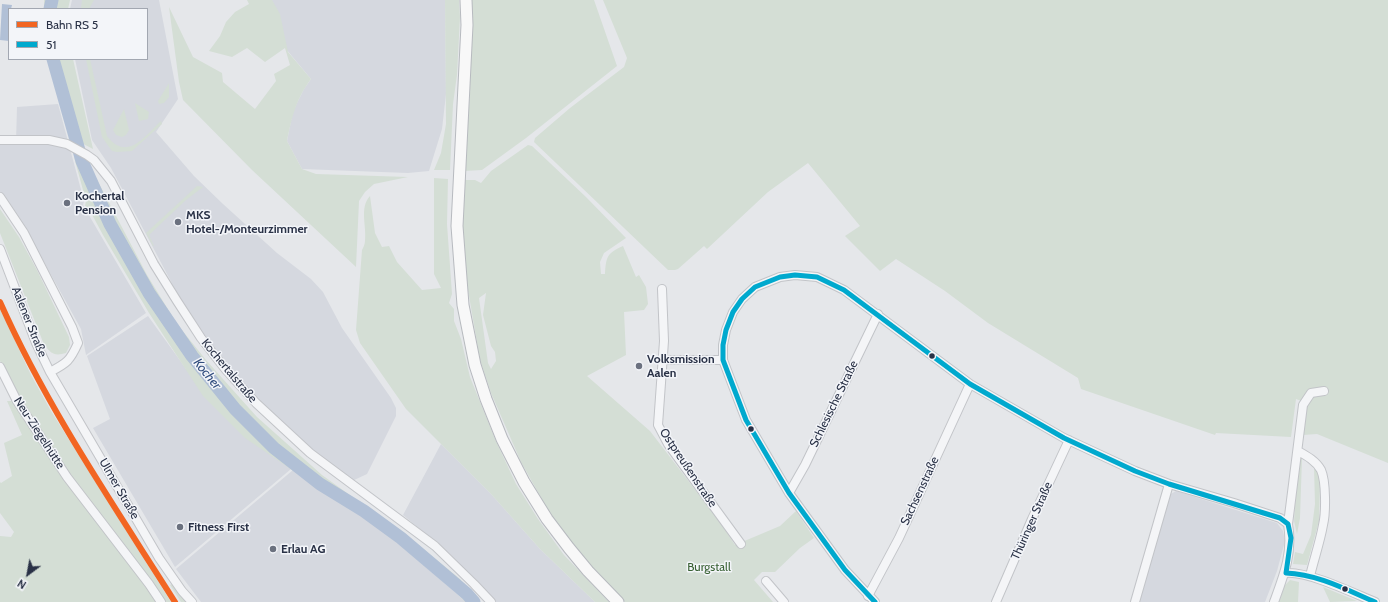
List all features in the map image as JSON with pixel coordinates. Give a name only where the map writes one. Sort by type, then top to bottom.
[{"type":"highway","points":[[466,0],[467,25],[456,226],[463,305],[475,364],[486,399],[502,439],[524,482],[547,519],[569,548],[618,602]]},
{"type":"street","name":"Kochertalstraße","points":[[0,140],[49,140],[67,144],[88,155],[94,160],[111,181],[154,264],[201,338],[226,370],[251,398],[310,453],[435,546],[491,602]]},
{"type":"street","points":[[0,197],[24,233],[72,327],[78,343],[72,357],[64,365],[50,372]]},
{"type":"street","name":"Aalener Straße","points":[[0,249],[36,343],[50,372]]},
{"type":"street","points":[[875,602],[845,570],[789,493],[746,420],[723,360],[723,345],[726,330],[733,312],[742,299],[755,287],[780,277],[795,275],[817,277],[844,290],[970,384],[1069,440],[1128,468],[1169,484],[1280,518],[1288,524]]},
{"type":"street","name":"Ostpreußenstraße","points":[[662,289],[664,341],[658,425],[668,444],[741,544]]},
{"type":"street","name":"Schlesische Straße","points":[[789,493],[805,465],[878,314]]},
{"type":"street","points":[[663,360],[723,360]]},
{"type":"street","name":"Neu-Ziegelhütte","points":[[0,368],[17,401],[67,477],[149,584],[161,602]]},
{"type":"street","name":"Ulmer Straße","points":[[50,372],[159,558],[182,591],[192,602]]},
{"type":"street","name":"Sachsenstraße","points":[[868,596],[899,538],[970,384]]},
{"type":"street","points":[[1274,602],[1286,572],[1291,538],[1288,524],[1303,405],[1311,393],[1324,391]]},
{"type":"street","name":"Thüringer Straße","points":[[996,602],[1032,519],[1069,440]]},
{"type":"street","points":[[1298,451],[1309,457],[1315,463],[1321,471],[1325,485],[1323,524],[1310,576]]},
{"type":"street","points":[[1134,602],[1169,484]]},
{"type":"street","points":[[1286,572],[1310,576],[1375,602]]},
{"type":"street","points":[[766,581],[784,602]]},
{"type":"shaded area","points":[[72,0],[159,0],[178,99],[156,132],[194,176],[223,204],[277,253],[311,279],[323,292],[342,328],[391,398],[396,408],[396,416],[367,474],[352,481],[312,451],[259,403],[229,369],[203,337],[185,308],[111,168],[92,140],[75,60],[148,60],[148,8],[70,8]]},
{"type":"shaded area","points":[[266,0],[445,0],[446,94],[442,129],[429,171],[408,173],[302,169],[287,141],[293,111],[311,79],[281,43]]},
{"type":"shaded area","points":[[58,104],[84,201],[83,205],[146,313],[86,355],[81,329],[29,235],[0,192],[0,144],[16,142],[17,107]]},
{"type":"shaded area","points":[[148,316],[202,391],[291,469],[175,567],[93,428],[110,419],[87,356]]},
{"type":"shaded area","points":[[441,444],[491,494],[540,549],[595,602],[495,602],[451,555],[403,515]]},
{"type":"shaded area","points":[[293,470],[357,509],[466,602],[201,602],[176,569]]},
{"type":"shaded area","points":[[1176,491],[1277,523],[1283,531],[1285,541],[1277,571],[1265,602],[1137,602],[1169,495]]},
{"type":"green space","points":[[44,0],[70,0],[68,8],[44,8]]},
{"type":"green space","points":[[82,0],[94,0],[90,8],[81,8]]},
{"type":"green space","points":[[247,0],[272,0],[280,14],[288,52],[311,79],[295,108],[287,141],[302,169],[316,174],[408,177],[374,184],[365,192],[359,201],[356,267],[252,170],[183,100],[179,82],[169,7],[193,57],[222,73],[223,82],[255,109],[276,81],[274,74],[290,65],[285,48],[265,62],[247,48],[232,57],[209,51],[220,36],[226,22],[235,12],[249,4]]},
{"type":"green space","points":[[445,0],[459,0],[460,17],[457,75],[453,104],[450,170],[434,170],[441,153],[446,124]]},
{"type":"green space","points":[[471,0],[594,0],[617,66],[526,138],[482,170],[464,171],[470,95]]},
{"type":"green space","points":[[603,0],[1388,0],[1388,463],[1317,434],[1303,435],[1307,403],[1296,399],[1291,437],[1216,433],[1215,435],[1081,389],[1078,378],[988,323],[945,291],[896,259],[880,271],[845,236],[860,226],[808,163],[768,192],[707,249],[704,246],[678,269],[668,270],[534,142],[535,138],[570,108],[624,67],[627,58]]},
{"type":"green space","points":[[49,60],[73,60],[93,149],[72,138]]},
{"type":"green space","points":[[86,60],[90,60],[107,136],[114,143],[121,147],[128,147],[142,140],[161,121],[162,124],[132,151],[112,151],[102,137]]},
{"type":"green space","points":[[169,83],[169,97],[164,103],[159,104],[158,101]]},
{"type":"green space","points":[[135,103],[149,112],[148,119],[139,121]]},
{"type":"green space","points":[[124,109],[129,130],[126,135],[122,137],[116,135],[113,130]]},
{"type":"green space","name":"Burgstall","points":[[528,145],[532,146],[586,197],[626,238],[604,253],[600,262],[601,274],[605,274],[608,256],[623,246],[636,277],[639,275],[646,287],[648,304],[644,310],[624,312],[626,355],[587,376],[650,431],[720,522],[735,545],[780,526],[796,511],[814,538],[800,548],[775,572],[762,572],[754,580],[773,602],[625,602],[575,549],[553,519],[521,462],[491,393],[480,360],[463,261],[462,180],[475,180],[481,183],[491,171]],"holes":[[[486,293],[483,315],[491,346],[495,352],[496,361],[491,369],[488,363],[479,298]]]},
{"type":"green space","points":[[74,157],[79,159],[93,172],[147,275],[177,324],[206,360],[257,417],[322,475],[415,542],[460,579],[480,602],[465,602],[451,585],[360,511],[292,470],[245,438],[203,396],[149,313],[89,209],[85,206],[86,201]]},
{"type":"green space","points":[[434,178],[448,179],[447,224],[452,294],[449,303],[454,309],[454,321],[461,339],[470,377],[495,439],[516,484],[538,519],[564,555],[609,602],[595,602],[540,549],[491,494],[406,409],[360,343],[356,330],[362,250],[365,241],[364,212],[367,201],[370,196],[375,233],[382,247],[389,246],[397,262],[422,290],[441,288],[434,274]]},
{"type":"green space","points":[[197,186],[203,187],[186,200],[149,235],[153,246],[146,233]]},
{"type":"green space","points":[[0,209],[19,237],[38,272],[69,337],[70,345],[66,353],[52,353],[43,342],[0,233]]},
{"type":"green space","points":[[0,309],[31,375],[51,411],[171,602],[0,602],[0,536],[11,537],[14,532],[0,513],[0,482],[1,483],[12,476],[4,443],[22,435],[7,401],[19,400],[0,361]]},
{"type":"green space","points":[[1302,458],[1300,518],[1297,534],[1294,521],[1298,459]]},
{"type":"green space","points":[[1314,467],[1319,471],[1319,521],[1307,565],[1293,564],[1295,552],[1303,554],[1311,535],[1315,504]]},
{"type":"green space","points":[[1290,580],[1299,582],[1298,602],[1278,602],[1284,586]]},
{"type":"green space","points":[[172,584],[187,602],[181,602],[170,585]]},
{"type":"green space","points":[[1323,587],[1357,601],[1330,602]]},
{"type":"water","points":[[2,4],[12,5],[11,8],[8,8],[8,41],[0,40]]},
{"type":"waterway","name":"Kocher","points":[[50,8],[52,0]]},
{"type":"waterway","name":"Kocher","points":[[53,60],[82,161],[110,224],[149,293],[192,356],[235,409],[274,448],[320,484],[364,511],[401,538],[467,594],[474,602]]},
{"type":"transit line","name":"51","points":[[875,602],[845,570],[789,493],[746,420],[723,360],[723,345],[726,330],[733,312],[742,299],[755,287],[780,277],[795,275],[817,277],[844,290],[970,384],[1064,438],[1135,471],[1169,484],[1280,518],[1288,524],[1291,538],[1286,573],[1320,579],[1375,602]]},
{"type":"transit line","points":[[0,302],[38,380],[60,418],[175,602]]},
{"type":"place","name":"Kochertal Pension","points":[[67,203]]},
{"type":"place","name":"MKS Hotel-/Monteurzimmer","points":[[178,222]]},
{"type":"place","name":"Volksmission Aalen","points":[[639,366]]},
{"type":"place","name":"Fitness First","points":[[180,527]]},
{"type":"place","name":"Erlau AG","points":[[273,549]]}]
